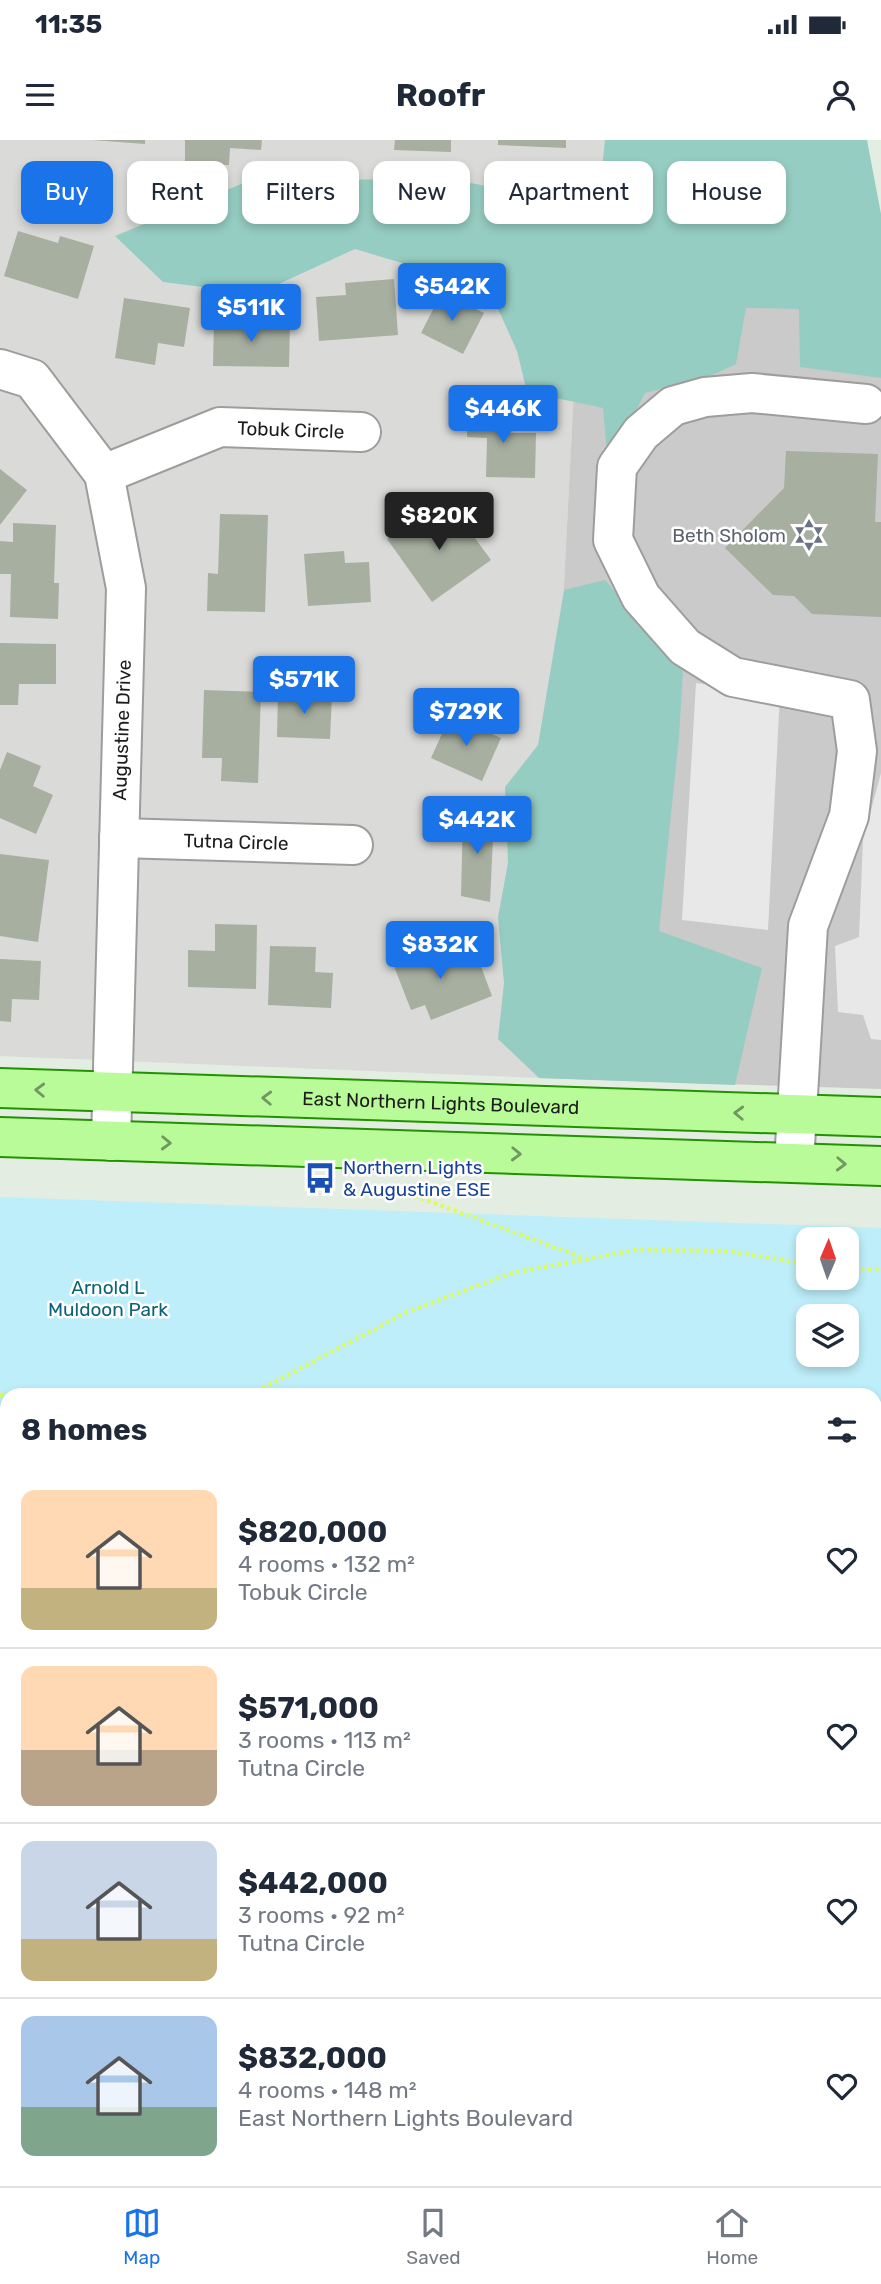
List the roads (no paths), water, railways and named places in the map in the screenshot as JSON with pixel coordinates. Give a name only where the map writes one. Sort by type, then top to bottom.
[{"type":"main road","name":"East Northern Lights Boulevard","points":[[0,1088],[881,1117]]},
{"type":"main road","points":[[0,1137],[881,1166]]},
{"type":"street","name":"Augustine Drive","points":[[0,369],[32,379],[104,474],[126,588],[111,1141]]},
{"type":"street","points":[[794,1163],[808,926],[849,816],[857,751],[850,700],[733,677],[685,647],[642,597],[613,540],[617,467],[641,433],[673,406],[705,397],[752,393],[866,404]]},
{"type":"street","name":"Tobuk Circle","points":[[104,474],[220,427],[361,432]]},
{"type":"street","name":"Tutna Circle","points":[[119,838],[354,845]]},
{"type":"place","name":"Beth Sholom","points":[[809,535]]},
{"type":"place","name":"Northern Lights & Augustine ESE","points":[[320,1178]]},
{"type":"park label","name":"Arnold L Muldoon Park","points":[[108,1298]]}]
